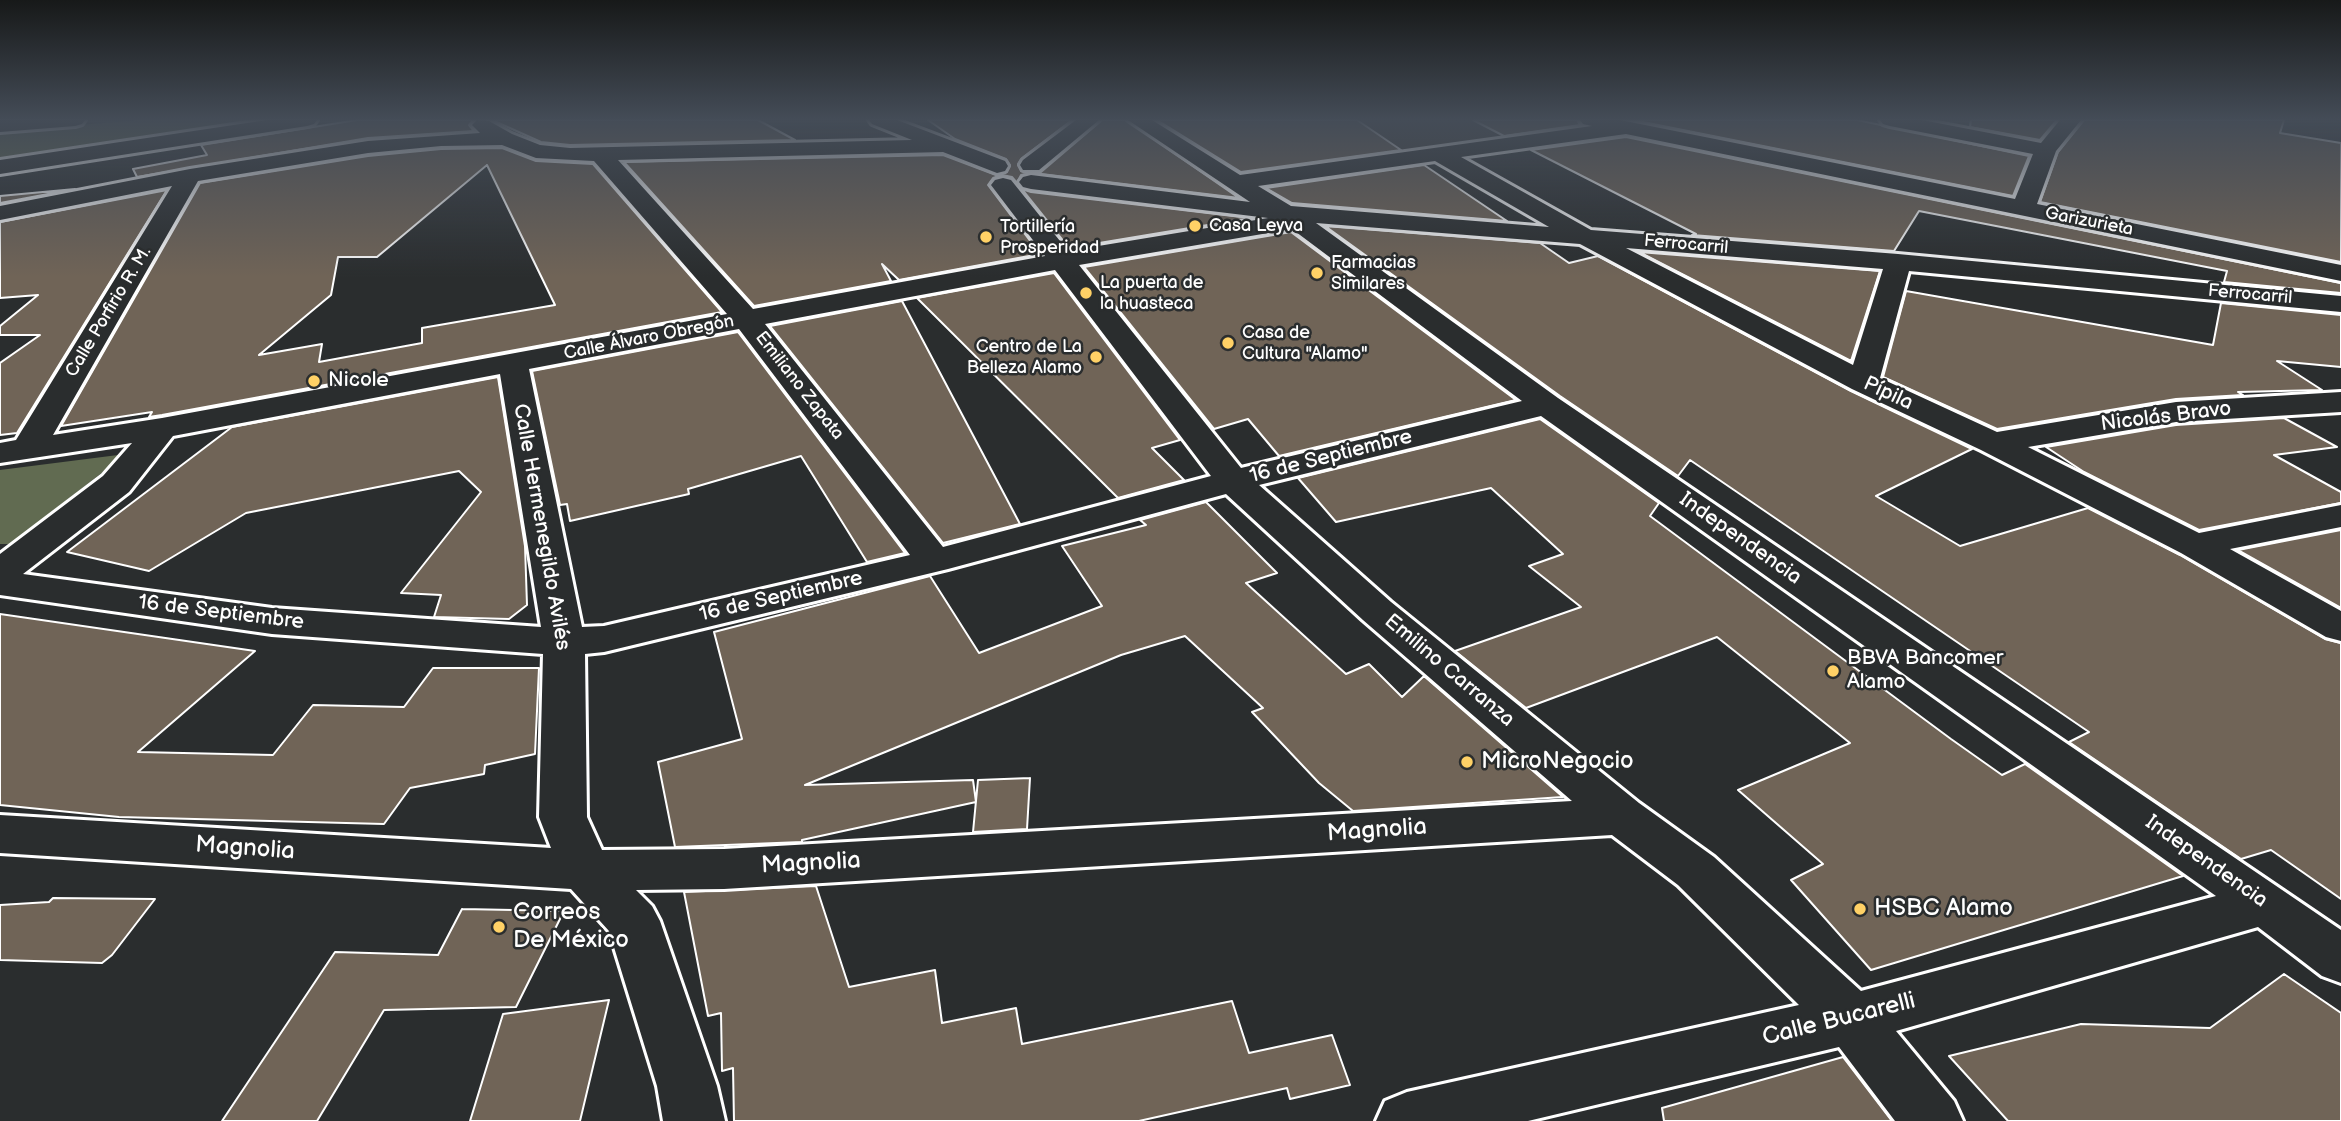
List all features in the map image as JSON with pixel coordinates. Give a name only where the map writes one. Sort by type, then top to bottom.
[{"type":"street","points":[[0,213],[213,172]]},
{"type":"street","name":"Emiliano Zapata","points":[[616,172],[747,320],[934,561]]},
{"type":"street","name":"Ferrocarril","points":[[1011,172],[1290,217],[1898,262],[2341,304]]},
{"type":"street","name":"Independencia","points":[[1223,172],[1290,217],[1547,405],[2339,957]]},
{"type":"street","points":[[1237,181],[1302,172]]},
{"type":"street","name":"Pípila","points":[[1471,172],[1585,237],[1863,382],[1993,443],[2194,545],[2341,628]]},
{"type":"street","name":"Garizurieta","points":[[1845,172],[2341,273]]},
{"type":"street","points":[[2023,209],[2037,172]]},
{"type":"street","name":"Emilino Carranza","points":[[1015,174],[1064,260],[1233,481],[1377,611],[1622,816],[1696,871],[1851,1019],[1932,1121]]},
{"type":"street","name":"Calle Porfirio R. M.","points":[[14,450],[190,176]]},
{"type":"street","name":"Calle Álvaro Obregón","points":[[14,450],[162,428],[1290,217]]},
{"type":"street","points":[[1863,382],[1898,262]]},
{"type":"street","name":"Calle Hermenegildo Avilés","points":[[513,363],[564,642],[563,817],[585,870],[633,921],[687,1086],[694,1121]]},
{"type":"street","name":"Nicolás Bravo","points":[[1993,443],[2176,412],[2341,402]]},
{"type":"street","name":"16 de Septiembre","points":[[0,583],[272,621],[564,642],[604,639],[934,561],[1233,481],[1547,405]]},
{"type":"street","points":[[0,573],[116,484],[162,428]]},
{"type":"street","points":[[2194,545],[2341,516]]},
{"type":"street","name":"Magnolia","points":[[0,834],[585,870],[738,869],[1622,816]]},
{"type":"street","name":"Calle Bucarelli","points":[[1407,1121],[1851,1019],[2266,904]]},
{"type":"green space","points":[[126,454],[10,544],[0,544],[0,470]]},
{"type":"building","points":[[135,172],[165,172],[137,177]]},
{"type":"building","points":[[266,172],[478,172],[377,257],[338,257],[331,295],[259,355],[322,344],[319,362],[422,343],[422,328],[555,305],[491,172],[600,172],[722,312],[162,415],[149,417],[152,412],[61,426],[200,183]]},
{"type":"building","points":[[633,172],[989,172],[996,175],[1006,172],[1030,173],[1021,175],[1017,183],[1012,177],[1002,175],[993,178],[988,185],[1040,254],[899,280],[882,264],[891,281],[754,306]]},
{"type":"building","points":[[1202,172],[1239,198],[1033,173]]},
{"type":"building","points":[[1374,172],[1435,172],[1507,221],[1292,203],[1266,188]]},
{"type":"building","points":[[1575,172],[1799,172],[2341,283],[2341,293],[2224,282],[2227,271],[1919,211],[1894,251],[1692,235],[1696,234]]},
{"type":"building","points":[[1895,172],[2022,172],[2013,196]]},
{"type":"building","points":[[2051,172],[2341,172],[2341,262],[2040,202]]},
{"type":"building","points":[[75,189],[0,203],[0,196]]},
{"type":"building","points":[[1022,189],[1031,192],[1250,218],[1069,248]]},
{"type":"building","points":[[167,190],[17,433],[0,435],[0,363],[40,335],[0,335],[0,326],[38,295],[0,298],[0,222]]},
{"type":"building","points":[[1325,226],[1540,243],[1569,263],[1598,256],[1851,391],[1972,449],[1876,496],[1960,546],[2088,508],[2180,555],[2325,639],[2341,643],[2341,899],[2271,850],[2241,859],[2069,742],[2089,732],[1690,460],[1678,476],[1560,396]]},
{"type":"building","points":[[1291,232],[1516,400],[1279,456],[1248,419],[1214,429],[1084,267]]},
{"type":"building","points":[[1639,252],[1880,271],[1851,361]]},
{"type":"building","points":[[1054,273],[1180,440],[1152,448],[1184,480],[1118,498],[917,298]]},
{"type":"building","points":[[1906,291],[2213,345],[2221,303],[2341,315],[2341,367],[2277,361],[2322,390],[2238,392],[2243,395],[2176,399],[1997,429],[1883,377]]},
{"type":"building","points":[[902,301],[1020,524],[943,543],[770,326]]},
{"type":"building","points":[[738,332],[905,553],[867,562],[801,456],[688,489],[689,494],[570,521],[567,504],[560,505],[532,371]]},
{"type":"building","points":[[498,377],[525,546],[527,605],[509,619],[434,617],[441,595],[401,593],[481,492],[459,471],[246,513],[149,571],[67,552],[232,427]]},
{"type":"building","points":[[2284,418],[2337,447],[2274,455],[2341,492],[2341,503],[2199,530],[2084,472],[2046,447],[2176,425]]},
{"type":"building","points":[[1540,419],[1659,503],[1650,516],[1951,739],[2002,775],[2025,764],[2183,876],[1871,970],[1791,880],[1823,864],[1738,790],[1850,743],[1717,637],[1526,708],[1455,651],[1581,607],[1529,566],[1563,554],[1491,488],[1336,522],[1298,478]]},
{"type":"building","points":[[1206,502],[1277,573],[1246,583],[1346,674],[1369,664],[1402,697],[1424,676],[1563,797],[1353,811],[1319,783],[1252,712],[1263,708],[1185,636],[1121,655],[805,785],[973,780],[976,802],[802,842],[675,847],[658,762],[742,739],[714,632],[930,576],[979,653],[1102,606],[1062,546],[1146,525],[1140,520]]},
{"type":"building","points":[[2341,530],[2341,608],[2238,550]]},
{"type":"building","points":[[0,614],[255,651],[138,752],[273,755],[313,705],[404,707],[433,668],[539,668],[535,754],[485,765],[484,774],[410,788],[384,824],[119,817],[0,805]]},
{"type":"building","points":[[1030,778],[1027,829],[973,832],[978,780]]},
{"type":"building","points":[[816,886],[849,987],[935,970],[942,1023],[1016,1008],[1022,1044],[1232,1001],[1249,1053],[1332,1035],[1350,1085],[1290,1099],[1287,1088],[1139,1121],[734,1121],[733,1068],[722,1071],[721,1013],[708,1016],[684,892]]},
{"type":"building","points":[[53,898],[155,899],[112,955],[102,963],[0,960],[0,905],[49,902]]},
{"type":"building","points":[[462,909],[564,911],[516,1007],[384,1010],[317,1121],[222,1121],[335,952],[438,955]]},
{"type":"building","points":[[2284,974],[2341,1013],[2341,1121],[2008,1121],[1949,1056],[2081,1024],[2210,1028]]},
{"type":"building","points":[[609,1000],[580,1121],[470,1121],[503,1014]]},
{"type":"building","points":[[1843,1057],[1892,1121],[1664,1121],[1662,1108]]},
{"type":"place","name":"Casa Leyva","points":[[1195,226]]},
{"type":"place","name":"Tortillería Prosperidad","points":[[986,237]]},
{"type":"place","name":"Farmacias Similares","points":[[1317,273]]},
{"type":"place","name":"La puerta de la huasteca","points":[[1086,293]]},
{"type":"place","name":"Casa de Cultura \"Alamo\"","points":[[1228,343]]},
{"type":"place","name":"Centro de La Belleza Alamo","points":[[1096,357]]},
{"type":"place","name":"Nicole","points":[[314,381]]},
{"type":"place","name":"BBVA Bancomer Alamo","points":[[1833,671]]},
{"type":"place","name":"MicroNegocio","points":[[1467,762]]},
{"type":"place","name":"HSBC Alamo","points":[[1860,909]]},
{"type":"place","name":"Correos De México","points":[[499,927]]}]
